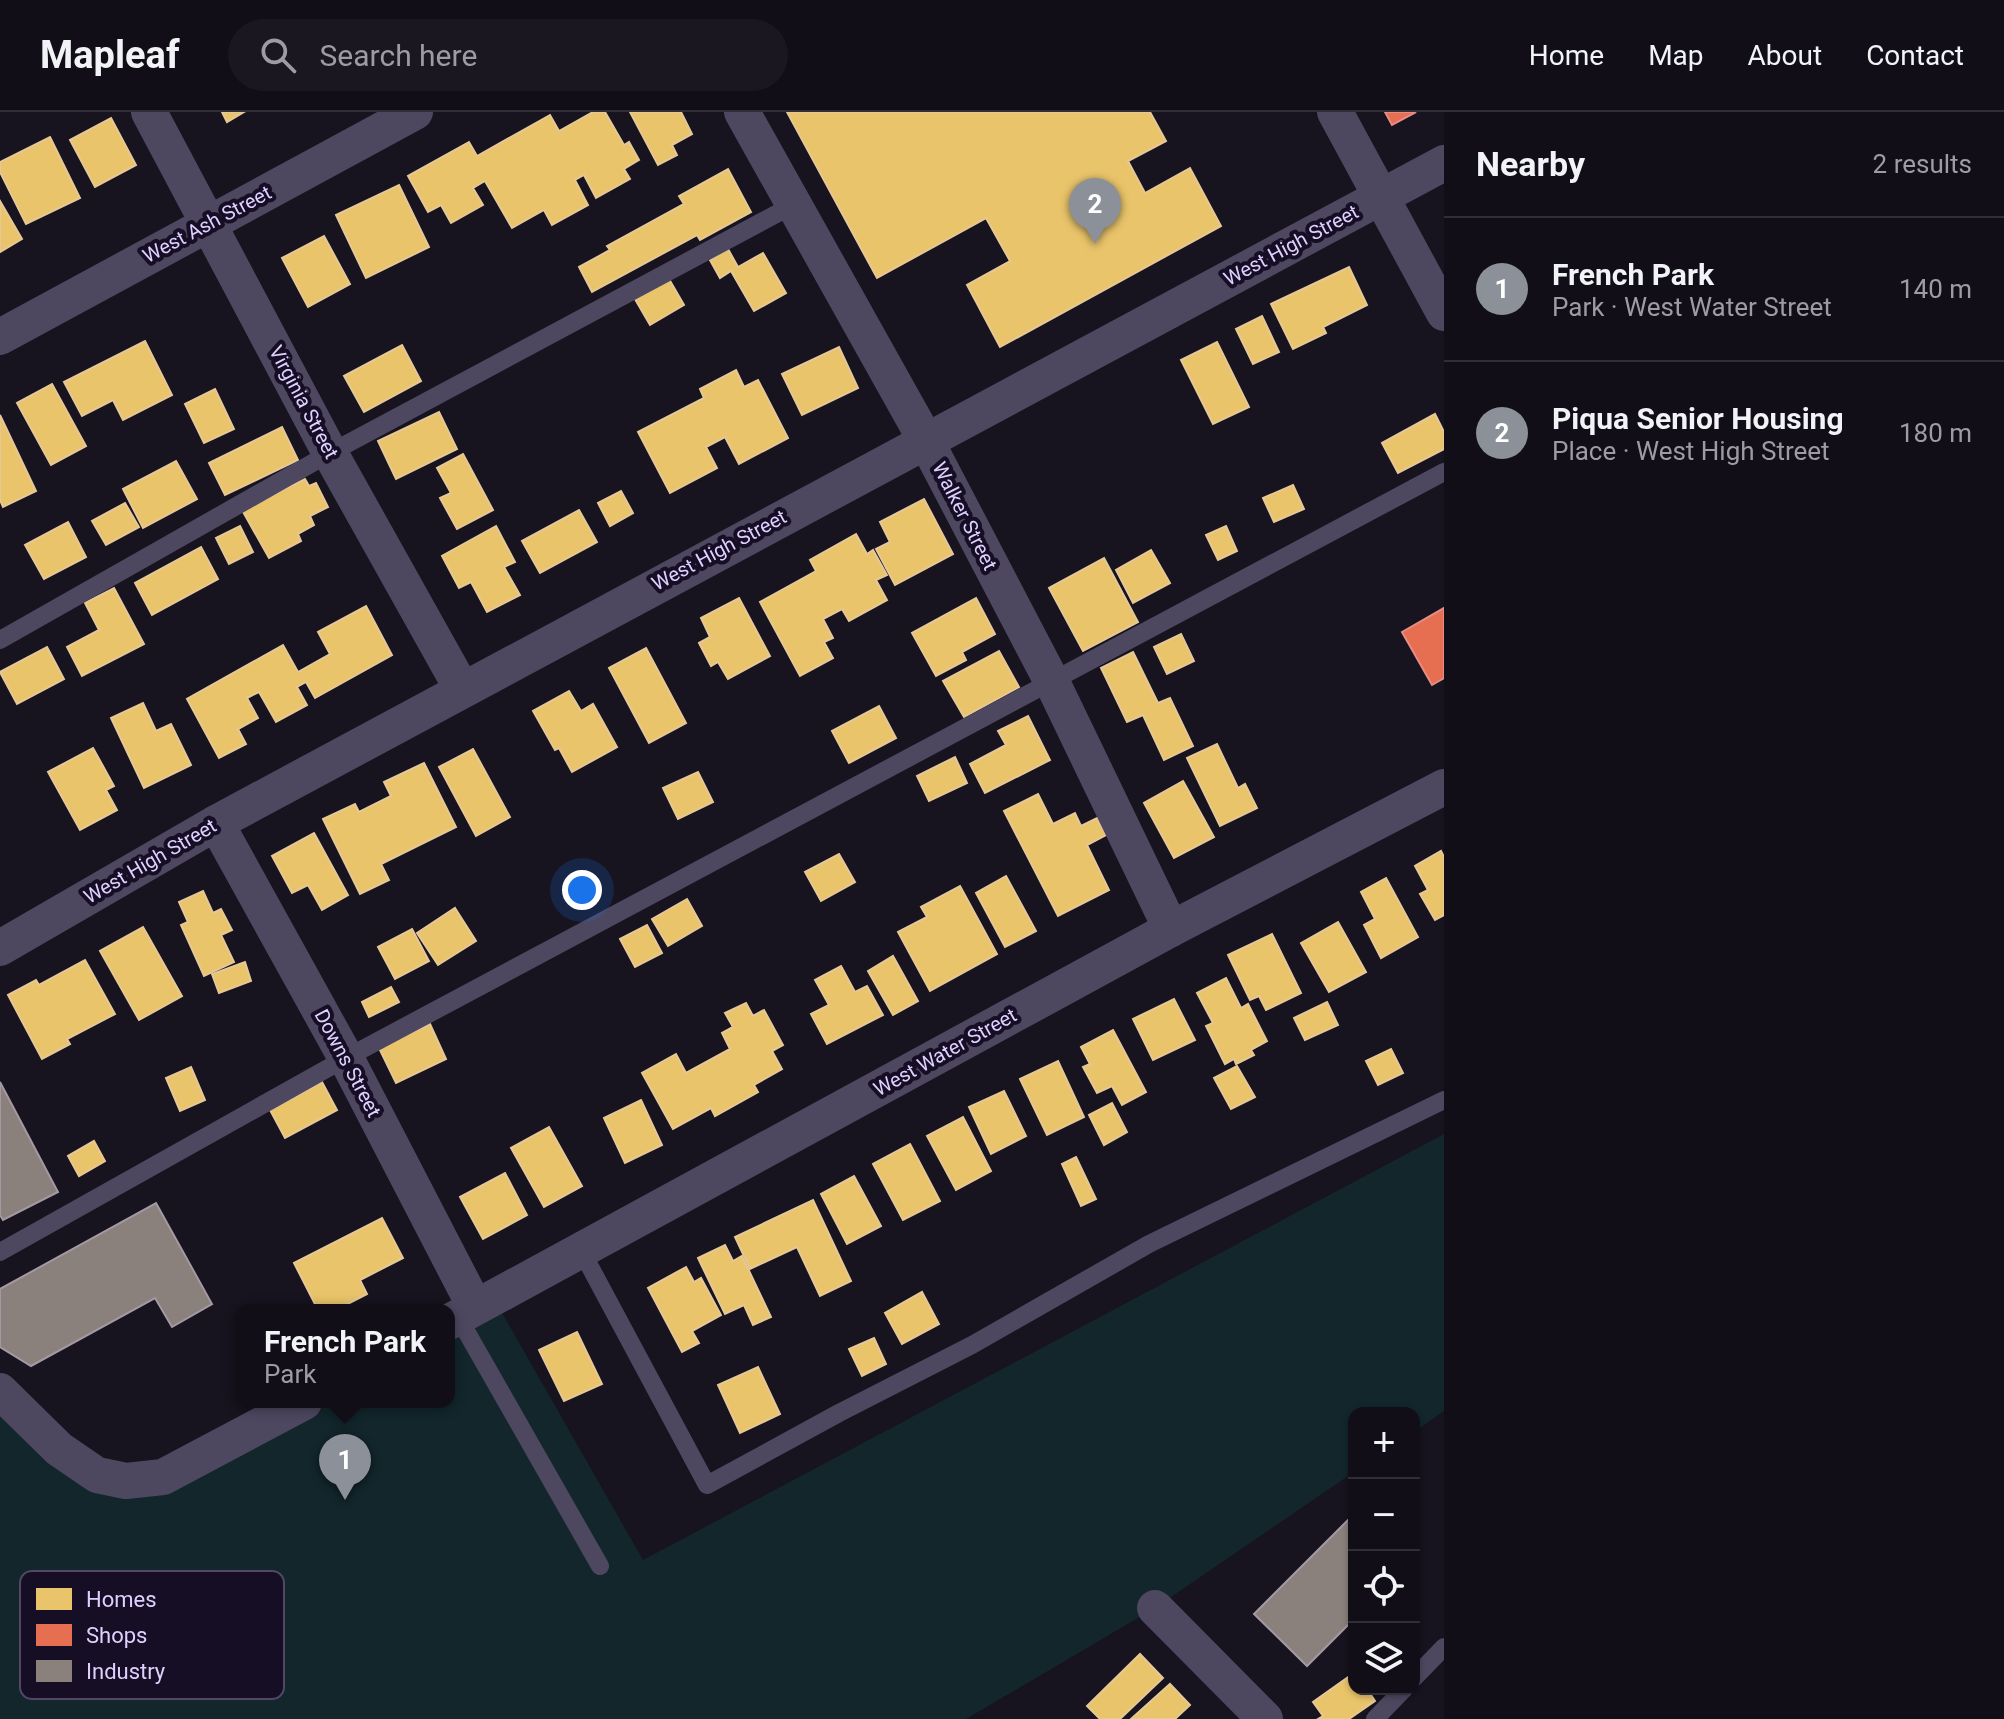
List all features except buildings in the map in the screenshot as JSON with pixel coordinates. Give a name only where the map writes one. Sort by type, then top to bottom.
[{"type":"street","name":"Virginia Street","points":[[149,112],[330,453],[462,689]]},
{"type":"street","name":"West Ash Street","points":[[0,337],[415,112]]},
{"type":"street","name":"Walker Street","points":[[742,112],[925,439],[1051,680],[1171,929]]},
{"type":"street","points":[[1335,112],[1444,313]]},
{"type":"street","name":"West High Street","points":[[2,942],[462,689],[1444,163]]},
{"type":"street","name":"West Water Street","points":[[461,1316],[1171,929],[1444,787]]},
{"type":"street","name":"Downs Street","points":[[216,823],[346,1058],[461,1316]]},
{"type":"street","points":[[0,1391],[59,1449],[97,1475],[126,1481],[163,1477],[293,1408]]},
{"type":"street","points":[[1155,1608],[1265,1719]]},
{"type":"lane","points":[[0,640],[330,453],[793,205]]},
{"type":"lane","points":[[0,1252],[346,1058],[1444,472]]},
{"type":"lane","points":[[581,1250],[707,1485],[972,1345],[1149,1244],[1444,1100]]},
{"type":"lane","points":[[461,1316],[600,1566]]},
{"type":"lane","points":[[1420,1672],[1444,1647]]},
{"type":"lane","points":[[1375,1719],[1398,1695]]},
{"type":"shaded area","points":[[1444,1134],[1444,1411],[1420,1428],[1420,1407],[1348,1407],[1348,1476],[1155,1608],[966,1719],[0,1719],[0,1391],[126,1481],[290,1408],[455,1408],[455,1319],[493,1297],[643,1560]]},
{"type":"place","name":"Piqua Senior Housing","points":[[1095,244]]},
{"type":"place","name":"French Park","points":[[345,1500]]}]
